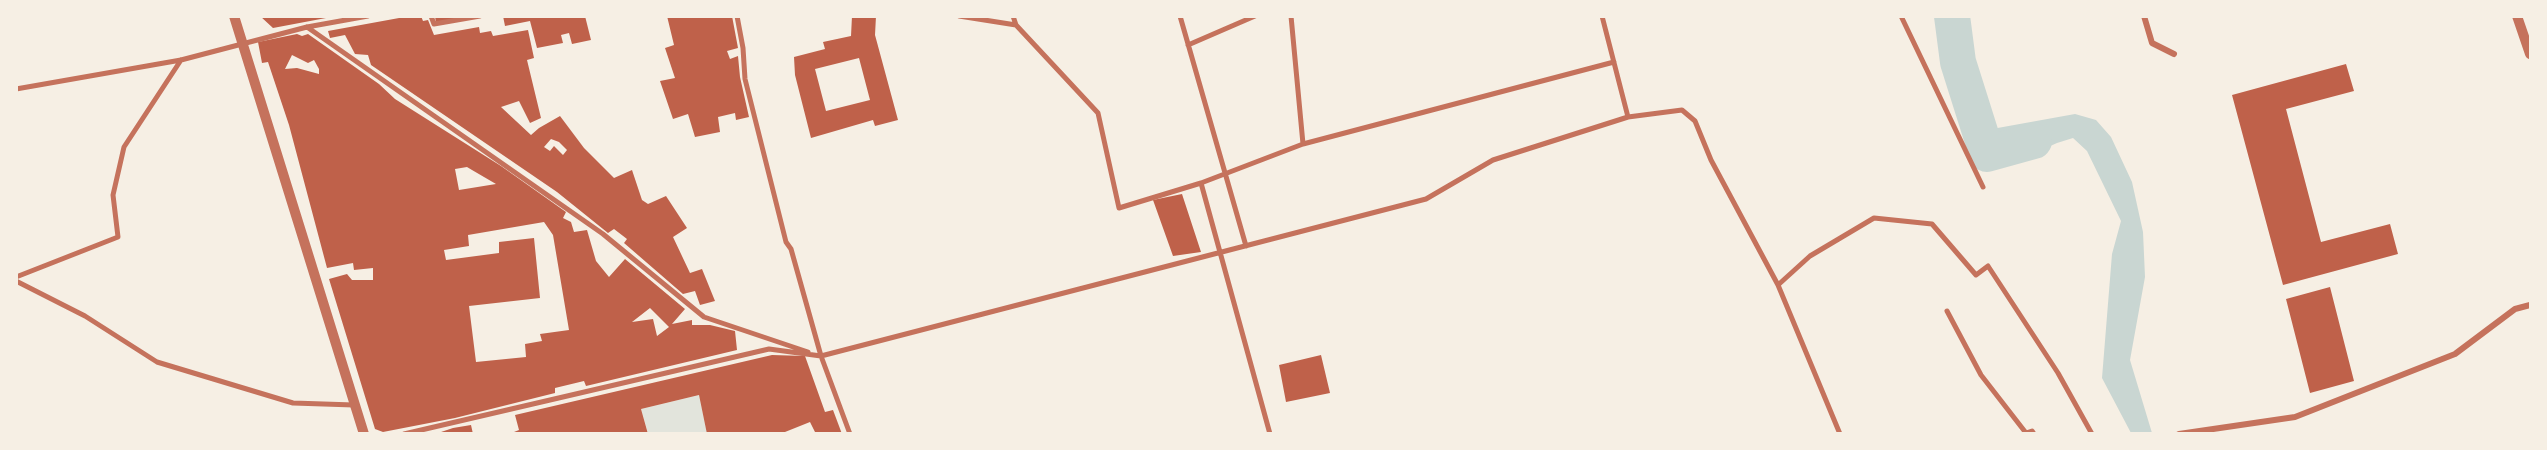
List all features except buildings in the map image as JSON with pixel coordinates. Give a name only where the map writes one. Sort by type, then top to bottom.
[{"type":"street","points":[[234,16],[364,434]]},
{"type":"street","points":[[16,89],[181,60],[308,27],[369,16]]},
{"type":"street","points":[[430,16],[434,24],[480,16]]},
{"type":"street","points":[[737,16],[748,91],[786,242],[791,249],[821,356],[850,434]]},
{"type":"street","points":[[959,16],[1016,25]]},
{"type":"street","points":[[1013,16],[1016,25],[1098,113],[1119,208],[1226,175],[1303,144],[1614,62]]},
{"type":"street","points":[[1180,16],[1246,246]]},
{"type":"street","points":[[1188,45],[1255,16]]},
{"type":"street","points":[[1291,16],[1303,144]]},
{"type":"street","points":[[1602,16],[1628,117]]},
{"type":"street","points":[[1901,16],[1983,187]]},
{"type":"street","points":[[2144,16],[2152,43],[2174,54]]},
{"type":"street","points":[[2517,16],[2530,54]]},
{"type":"street","points":[[308,27],[603,234],[704,317],[821,356]]},
{"type":"street","points":[[16,279],[117,237],[113,195],[124,147],[181,60]]},
{"type":"street","points":[[404,434],[770,349],[821,356],[1426,199],[1493,160],[1628,117],[1682,110],[1695,121],[1710,160],[1778,285],[1840,434]]},
{"type":"street","points":[[1201,183],[1270,434]]},
{"type":"street","points":[[1778,285],[1810,256],[1874,218],[1932,224],[1976,274],[1988,266],[2058,373],[2092,434]]},
{"type":"street","points":[[16,279],[85,316],[157,362],[293,403],[354,405]]},
{"type":"street","points":[[2180,434],[2295,417],[2455,354],[2515,309],[2530,305]]},
{"type":"street","points":[[1947,310],[1981,375],[2026,433],[2032,431],[2034,434]]},
{"type":"shaded area","points":[[2075,114],[2096,120],[2111,137],[2132,182],[2143,232],[2145,277],[2130,360],[2152,433],[2131,433],[2102,378],[2112,254],[2121,221],[2087,151],[2073,138],[2001,168],[1987,154],[1975,115],[1992,129]]},
{"type":"shaded area","points":[[699,395],[707,433],[648,433],[641,409]]},
{"type":"waterway","points":[[1952,16],[1958,62],[1987,154],[2034,141]]}]
